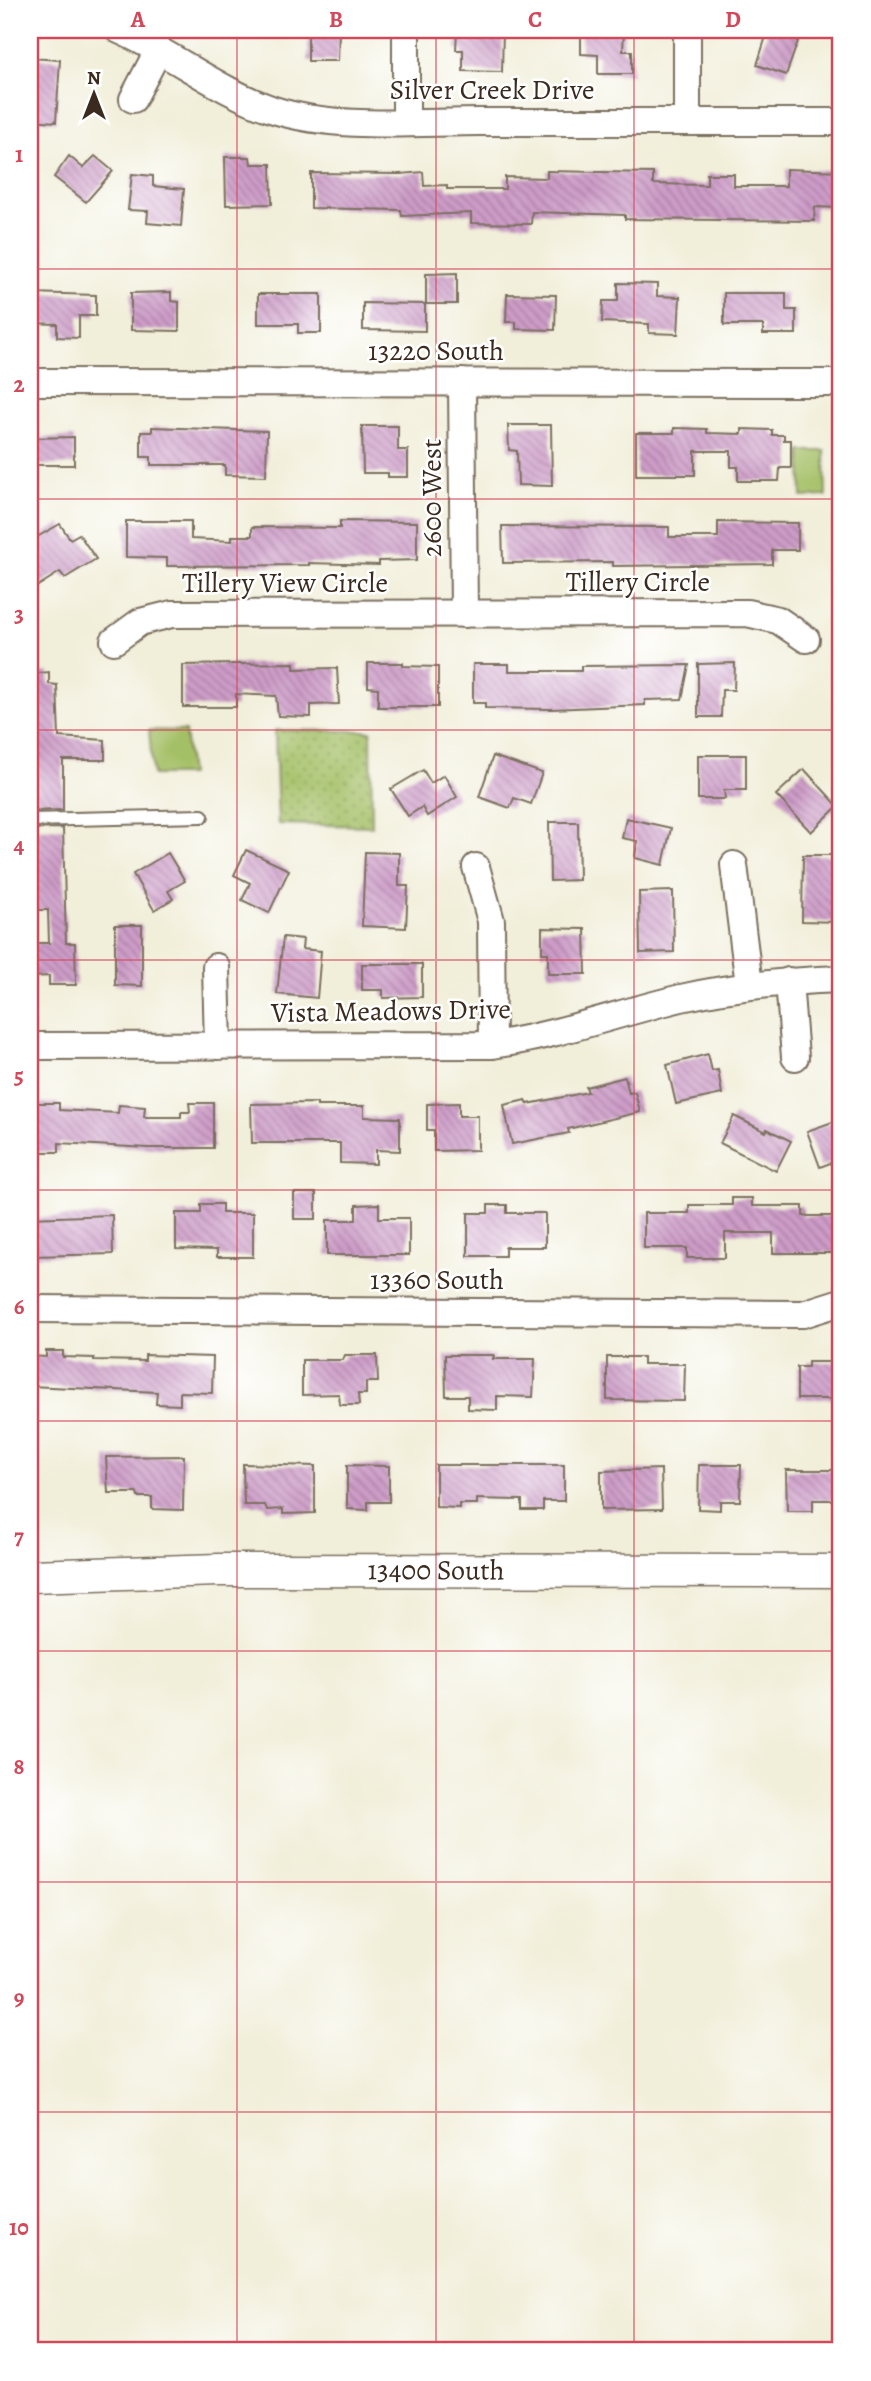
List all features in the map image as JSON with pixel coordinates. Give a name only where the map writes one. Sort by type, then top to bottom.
[{"type":"street","name":"Silver Creek Drive","points":[[119,30],[159,49],[232,92],[275,110],[320,120],[841,121]]},
{"type":"street","points":[[406,30],[406,122]]},
{"type":"street","points":[[687,30],[687,121]]},
{"type":"street","points":[[133,99],[159,49]]},
{"type":"street","name":"13220 South","points":[[30,382],[841,383]]},
{"type":"street","name":"2600 West","points":[[462,382],[464,614]]},
{"type":"street","name":"Tillery Circle","points":[[464,614],[747,613],[778,621],[806,639]]},
{"type":"street","name":"Tillery View Circle","points":[[114,641],[140,622],[172,614],[464,614]]},
{"type":"street","points":[[734,865],[749,985]]},
{"type":"street","points":[[476,867],[491,921],[492,1045]]},
{"type":"street","points":[[216,967],[218,1046]]},
{"type":"street","name":"Vista Meadows Drive","points":[[30,1045],[492,1045],[527,1039],[682,998],[749,985],[841,979]]},
{"type":"street","points":[[789,981],[795,1057]]},
{"type":"street","name":"13360 South","points":[[30,1309],[803,1314],[841,1302]]},
{"type":"street","name":"13400 South","points":[[30,1576],[219,1570],[841,1571]]},
{"type":"lane","points":[[30,820],[202,816]]},
{"type":"green space","points":[[801,451],[825,451],[826,496],[802,497]]},
{"type":"green space","points":[[149,730],[185,731],[190,775],[153,775]]},
{"type":"green space","points":[[275,730],[371,731],[372,826],[278,824]]},
{"type":"building","points":[[308,30],[339,30],[338,61],[308,61]]},
{"type":"building","points":[[457,30],[503,30],[502,72],[463,71],[463,50],[456,50]]},
{"type":"building","points":[[581,30],[624,30],[623,51],[632,51],[632,74],[598,74],[598,55],[581,54]]},
{"type":"building","points":[[768,30],[802,30],[786,75],[757,65]]},
{"type":"building","points":[[30,58],[60,60],[56,122],[30,120]]},
{"type":"building","points":[[69,156],[83,168],[95,156],[113,171],[86,202],[54,177]]},
{"type":"building","points":[[225,157],[250,157],[251,164],[271,164],[272,204],[226,205]]},
{"type":"building","points":[[786,169],[841,171],[841,208],[815,207],[814,221],[625,219],[625,215],[532,212],[531,224],[471,223],[471,213],[402,216],[401,210],[311,208],[311,173],[423,172],[424,186],[447,185],[447,189],[505,189],[505,177],[547,178],[547,171],[653,173],[653,184],[707,185],[707,174],[734,174],[734,186],[786,186]]},
{"type":"building","points":[[132,174],[153,176],[153,186],[184,189],[181,226],[147,223],[148,211],[128,210]]},
{"type":"building","points":[[457,273],[457,304],[426,304],[426,274]]},
{"type":"building","points":[[618,283],[657,284],[657,296],[680,297],[678,334],[649,333],[649,324],[602,322],[603,301],[618,301]]},
{"type":"building","points":[[171,292],[171,301],[179,302],[179,331],[131,330],[131,293]]},
{"type":"building","points":[[30,293],[96,295],[96,316],[79,316],[79,338],[57,337],[57,324],[30,323]]},
{"type":"building","points":[[724,293],[786,293],[786,310],[796,310],[796,334],[763,334],[763,325],[724,325]]},
{"type":"building","points":[[258,294],[321,294],[321,333],[298,333],[298,324],[258,324]]},
{"type":"building","points":[[507,294],[556,295],[555,330],[516,329],[516,322],[506,322]]},
{"type":"building","points":[[363,303],[425,304],[425,331],[363,330]]},
{"type":"building","points":[[508,425],[551,425],[552,486],[518,485],[517,451],[509,450]]},
{"type":"building","points":[[362,426],[398,426],[398,450],[408,450],[408,477],[388,477],[388,473],[363,473]]},
{"type":"building","points":[[152,427],[267,431],[266,476],[225,475],[225,465],[151,465],[151,457],[141,457],[141,432],[152,432]]},
{"type":"building","points":[[674,428],[742,434],[742,429],[772,430],[772,435],[784,435],[784,440],[791,440],[791,468],[780,468],[779,481],[738,481],[738,467],[731,467],[731,451],[695,451],[695,475],[636,475],[636,433],[674,433]]},
{"type":"building","points":[[74,437],[74,465],[30,465],[30,438]]},
{"type":"building","points":[[126,521],[191,521],[191,539],[232,541],[232,536],[252,536],[252,527],[340,528],[340,521],[417,522],[417,560],[379,561],[379,565],[309,563],[167,566],[167,558],[126,557]]},
{"type":"building","points":[[718,522],[798,523],[798,550],[772,550],[772,564],[613,566],[613,562],[503,563],[502,526],[669,527],[669,537],[718,537]]},
{"type":"building","points":[[60,524],[70,539],[79,534],[96,559],[65,578],[60,572],[30,591],[30,541]]},
{"type":"building","points":[[294,663],[294,669],[337,668],[339,704],[311,705],[311,717],[278,716],[276,696],[236,694],[236,707],[183,707],[183,665]]},
{"type":"building","points":[[368,663],[438,667],[438,707],[378,707],[378,688],[368,687]]},
{"type":"building","points":[[735,663],[734,690],[722,690],[721,717],[698,717],[698,664]]},
{"type":"building","points":[[473,664],[509,664],[509,671],[581,671],[581,666],[689,665],[682,699],[645,700],[645,705],[551,709],[485,708],[485,703],[473,703]]},
{"type":"building","points":[[49,672],[49,684],[57,685],[59,737],[105,740],[105,760],[63,760],[63,810],[30,811],[30,674]]},
{"type":"building","points":[[698,755],[746,755],[746,790],[724,790],[725,799],[698,799]]},
{"type":"building","points":[[493,756],[542,773],[531,804],[514,798],[510,808],[479,797]]},
{"type":"building","points":[[804,769],[838,806],[811,832],[776,795]]},
{"type":"building","points":[[423,770],[431,783],[444,775],[457,797],[427,816],[422,807],[408,816],[391,789]]},
{"type":"building","points":[[626,818],[671,828],[663,865],[635,858],[637,841],[622,838]]},
{"type":"building","points":[[549,822],[578,822],[579,880],[550,881]]},
{"type":"building","points":[[63,828],[66,943],[75,943],[76,985],[49,985],[49,976],[31,977],[31,943],[49,943],[48,910],[30,910],[30,829]]},
{"type":"building","points":[[246,850],[289,870],[269,913],[242,900],[250,883],[234,875]]},
{"type":"building","points":[[365,852],[399,853],[399,886],[408,886],[406,928],[362,926]]},
{"type":"building","points":[[168,853],[185,881],[168,891],[173,899],[154,910],[133,874]]},
{"type":"building","points":[[803,855],[840,855],[839,922],[802,921]]},
{"type":"building","points":[[673,891],[674,952],[640,953],[639,892]]},
{"type":"building","points":[[115,925],[142,925],[142,986],[115,985]]},
{"type":"building","points":[[542,928],[585,929],[586,974],[548,974],[548,953],[542,953]]},
{"type":"building","points":[[283,937],[303,939],[302,949],[321,951],[317,998],[277,994]]},
{"type":"building","points":[[362,964],[422,964],[422,997],[383,998],[383,990],[362,990]]},
{"type":"building","points":[[708,1054],[712,1071],[718,1070],[722,1094],[676,1104],[667,1065]]},
{"type":"building","points":[[625,1077],[629,1093],[635,1092],[640,1112],[568,1129],[569,1133],[512,1144],[504,1105],[526,1100],[528,1104],[588,1092],[586,1087]]},
{"type":"building","points":[[35,1103],[59,1103],[59,1110],[118,1113],[119,1105],[145,1107],[144,1117],[181,1117],[181,1112],[190,1112],[189,1103],[213,1103],[213,1148],[59,1143],[59,1152],[35,1152],[35,1147],[30,1147],[30,1108],[35,1108]]},
{"type":"building","points":[[317,1103],[317,1106],[364,1106],[364,1117],[400,1118],[400,1151],[376,1150],[376,1164],[340,1163],[340,1143],[252,1143],[251,1104]]},
{"type":"building","points":[[459,1103],[459,1116],[478,1116],[478,1150],[434,1151],[434,1130],[427,1130],[427,1104]]},
{"type":"building","points":[[734,1116],[791,1141],[776,1171],[720,1143]]},
{"type":"building","points":[[841,1119],[841,1159],[820,1167],[807,1131]]},
{"type":"building","points":[[294,1193],[316,1193],[316,1219],[294,1219]]},
{"type":"building","points":[[732,1198],[752,1198],[752,1206],[803,1206],[803,1216],[839,1216],[839,1253],[773,1253],[773,1233],[725,1233],[725,1258],[687,1258],[687,1248],[644,1248],[644,1213],[689,1213],[689,1205],[732,1205]]},
{"type":"building","points":[[201,1204],[222,1204],[222,1213],[253,1213],[253,1257],[217,1257],[217,1250],[176,1249],[176,1213],[201,1213]]},
{"type":"building","points":[[379,1204],[379,1218],[409,1218],[409,1255],[327,1255],[327,1220],[356,1220],[356,1205]]},
{"type":"building","points":[[488,1205],[507,1205],[507,1213],[545,1213],[545,1247],[505,1247],[505,1256],[468,1256],[468,1213],[488,1213]]},
{"type":"building","points":[[112,1215],[113,1254],[31,1256],[30,1218]]},
{"type":"building","points":[[46,1351],[63,1351],[63,1357],[94,1360],[145,1361],[145,1355],[213,1357],[212,1393],[180,1392],[180,1405],[156,1404],[157,1392],[30,1386],[30,1356],[46,1357]]},
{"type":"building","points":[[345,1355],[377,1355],[378,1382],[366,1382],[366,1394],[358,1394],[359,1405],[340,1405],[339,1394],[302,1395],[302,1360],[343,1360]]},
{"type":"building","points":[[445,1355],[494,1355],[493,1359],[535,1359],[533,1397],[497,1396],[497,1410],[468,1409],[468,1396],[446,1396]]},
{"type":"building","points":[[607,1357],[643,1357],[643,1364],[685,1364],[684,1401],[607,1400]]},
{"type":"building","points":[[808,1362],[841,1362],[841,1399],[797,1399],[797,1367],[808,1367]]},
{"type":"building","points":[[184,1456],[183,1510],[152,1509],[152,1497],[138,1497],[137,1493],[108,1493],[106,1457]]},
{"type":"building","points":[[243,1464],[315,1466],[315,1513],[283,1514],[283,1509],[267,1510],[265,1505],[244,1505]]},
{"type":"building","points":[[347,1465],[389,1466],[389,1502],[368,1502],[368,1510],[347,1509]]},
{"type":"building","points":[[436,1465],[564,1465],[564,1501],[543,1501],[543,1510],[522,1510],[522,1500],[477,1499],[477,1504],[459,1504],[459,1508],[436,1507]]},
{"type":"building","points":[[699,1465],[741,1465],[740,1501],[720,1501],[720,1510],[698,1509]]},
{"type":"building","points":[[661,1469],[662,1509],[601,1510],[601,1471]]},
{"type":"building","points":[[786,1470],[836,1470],[836,1500],[813,1500],[813,1511],[787,1511]]}]
